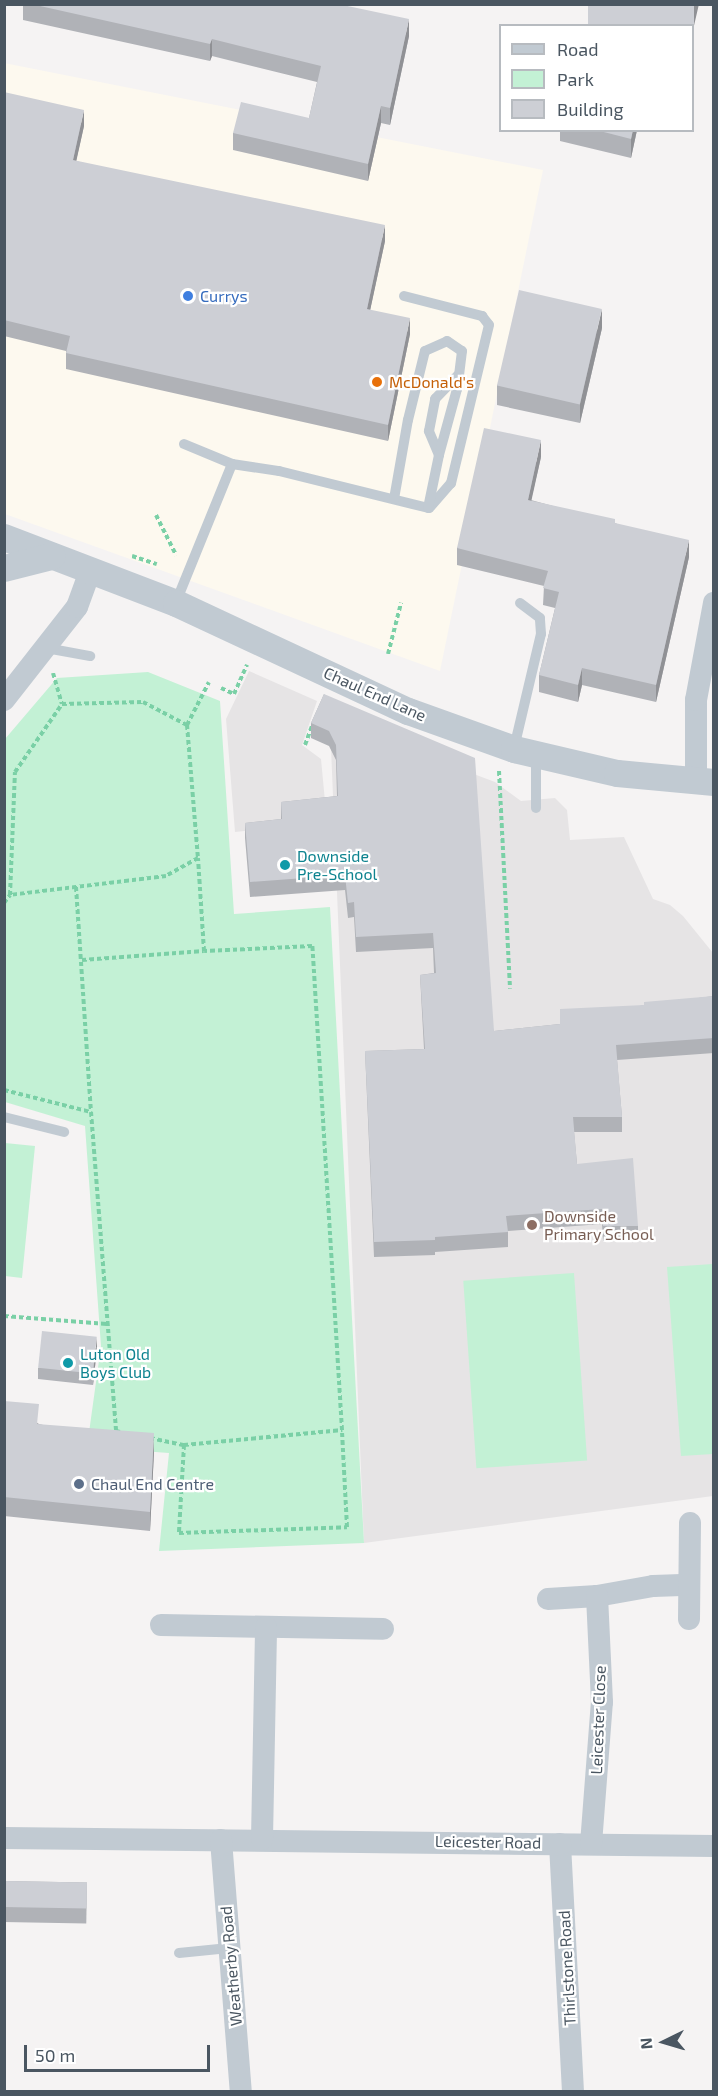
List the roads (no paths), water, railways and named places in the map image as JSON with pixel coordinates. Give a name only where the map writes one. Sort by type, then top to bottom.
[{"type":"street","name":"Chaul End Lane","points":[[4,537],[176,603],[408,711],[516,749],[617,773],[705,782]]},
{"type":"street","points":[[4,568],[51,556]]},
{"type":"street","points":[[4,700],[77,606],[90,571]]},
{"type":"street","points":[[705,782],[696,700],[714,603]]},
{"type":"street","points":[[689,1618],[690,1523]]},
{"type":"street","points":[[548,1599],[597,1596],[652,1586],[689,1586]]},
{"type":"street","name":"Leicester Close","points":[[591,1844],[602,1702],[597,1596]]},
{"type":"street","points":[[161,1625],[383,1629]]},
{"type":"street","points":[[262,1839],[266,1627]]},
{"type":"street","name":"Leicester Road","points":[[4,1838],[262,1839],[714,1846]]},
{"type":"street","name":"Weatherby Road","points":[[221,1840],[241,2091]]},
{"type":"street","name":"Thirlstone Road","points":[[560,1844],[573,2091]]},
{"type":"lane","points":[[404,296],[482,316],[489,325],[451,483],[428,508]]},
{"type":"lane","points":[[394,499],[408,420],[425,351],[447,341],[462,351],[428,508]]},
{"type":"lane","points":[[439,455],[429,431],[435,399],[458,375]]},
{"type":"lane","points":[[184,444],[232,464],[279,471],[428,508]]},
{"type":"lane","points":[[176,603],[232,464]]},
{"type":"lane","points":[[520,603],[540,618],[541,634],[516,749],[536,808]]},
{"type":"lane","points":[[45,648],[90,656]]},
{"type":"lane","points":[[4,1118],[64,1132]]},
{"type":"lane","points":[[179,1953],[229,1948]]},
{"type":"place","name":"Currys","points":[[188,296]]},
{"type":"place","name":"McDonald's","points":[[377,382]]},
{"type":"place","name":"Downside Pre-School","points":[[285,865]]},
{"type":"place","name":"Downside Primary School","points":[[532,1225]]},
{"type":"place","name":"Luton Old Boys Club","points":[[68,1363]]},
{"type":"place","name":"Chaul End Centre","points":[[79,1484]]}]
